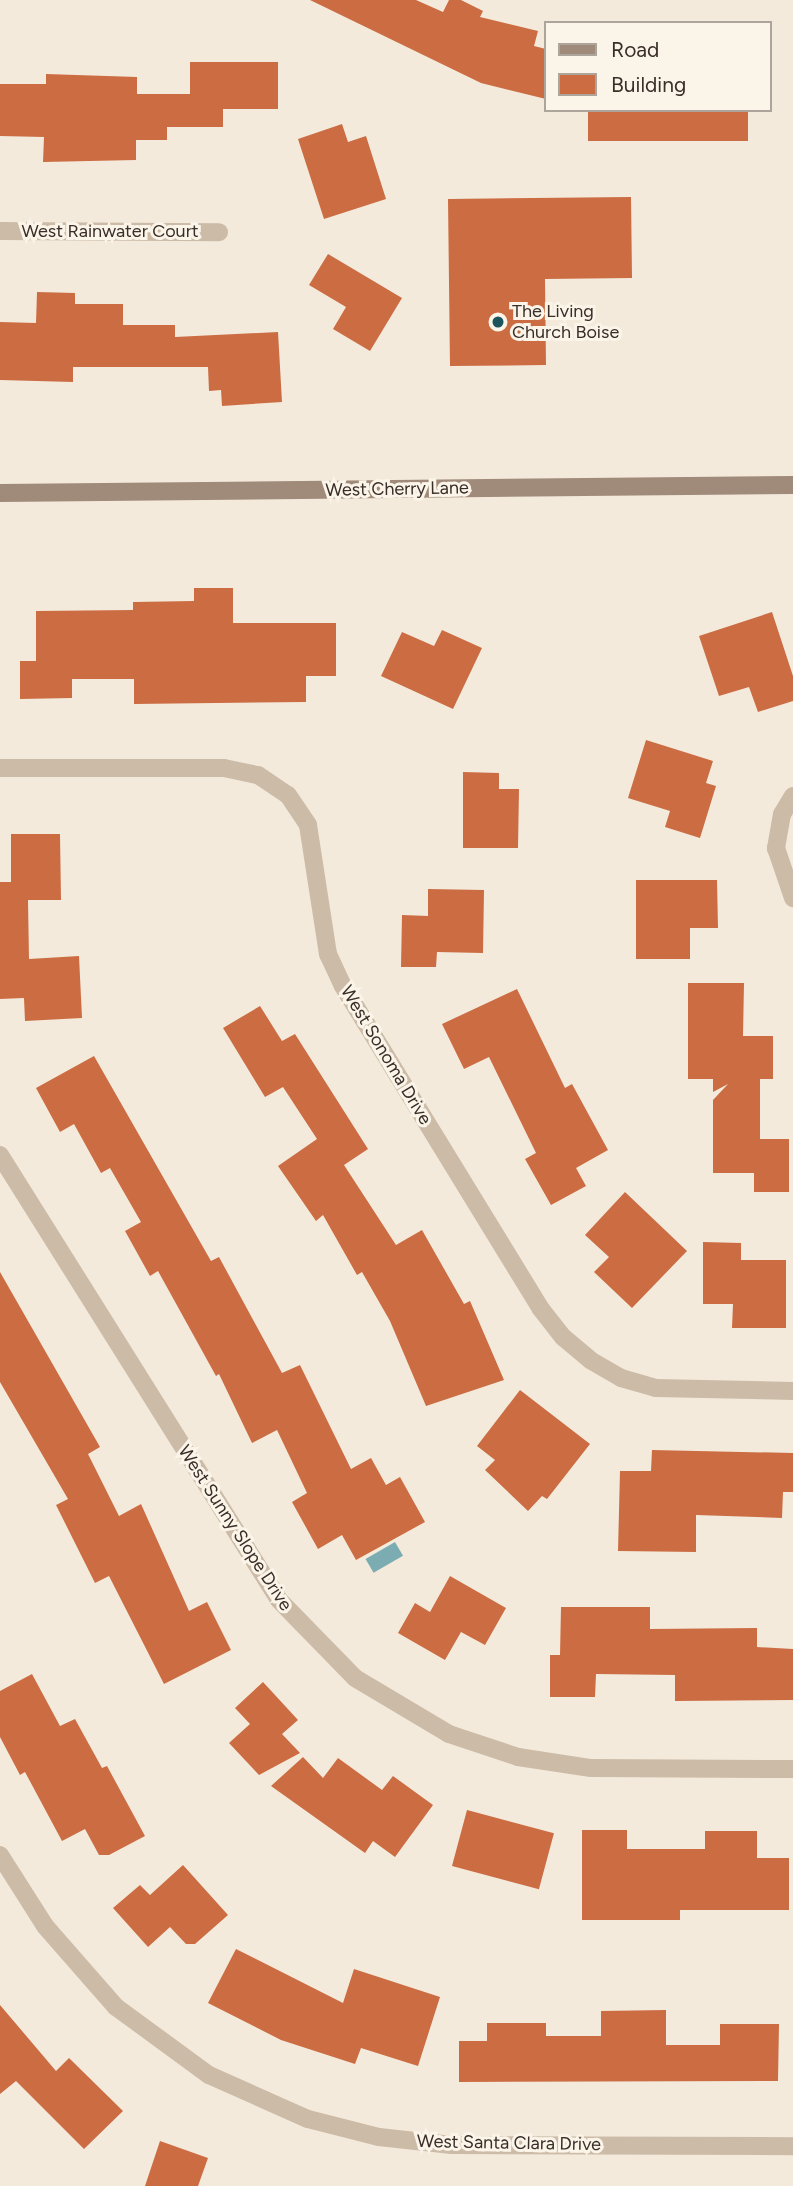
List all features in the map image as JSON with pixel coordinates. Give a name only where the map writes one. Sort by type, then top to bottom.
[{"type":"main road","name":"West Cherry Lane","points":[[0,493],[793,485]]},
{"type":"street","name":"West Rainwater Court","points":[[0,230],[219,232]]},
{"type":"street","name":"West Sonoma Drive","points":[[0,768],[224,768],[258,775],[288,795],[308,825],[328,954],[343,986],[541,1309],[563,1337],[590,1360],[621,1378],[655,1388],[793,1391]]},
{"type":"street","points":[[793,796],[782,814],[776,848],[793,898]]},
{"type":"street","name":"West Sunny Slope Drive","points":[[0,1155],[272,1590],[302,1628],[355,1678],[449,1734],[518,1757],[591,1768],[793,1769]]},
{"type":"street","name":"West Santa Clara Drive","points":[[0,1855],[45,1926],[116,2007],[208,2075],[308,2119],[379,2137],[452,2145],[793,2146]]},
{"type":"water","points":[[395,1542],[403,1556],[374,1573],[366,1559]]},
{"type":"building","points":[[310,0],[416,0],[443,12],[449,0],[461,0],[483,11],[480,17],[538,31],[534,46],[544,48],[544,99],[481,83]]},
{"type":"building","points":[[190,62],[278,62],[278,109],[223,109],[223,127],[167,127],[167,140],[136,140],[136,160],[43,162],[44,137],[0,136],[0,84],[46,84],[46,74],[137,77],[137,94],[190,94]]},
{"type":"building","points":[[588,112],[748,112],[748,141],[588,141]]},
{"type":"building","points":[[342,124],[348,142],[366,136],[386,199],[324,219],[298,139]]},
{"type":"building","name":"The Living Church Boise","points":[[631,197],[632,278],[545,279],[546,365],[450,366],[448,199]]},
{"type":"building","points":[[328,254],[402,298],[370,351],[333,329],[346,307],[309,285]]},
{"type":"building","points":[[37,292],[75,293],[75,304],[123,304],[123,325],[175,325],[175,337],[278,332],[282,402],[222,406],[221,390],[209,391],[208,367],[73,367],[73,382],[0,380],[0,322],[36,323]]},
{"type":"building","points":[[194,588],[233,588],[233,623],[336,623],[336,676],[306,676],[306,702],[134,704],[134,679],[72,679],[72,698],[20,699],[20,661],[36,661],[36,611],[133,610],[133,602],[194,601]]},
{"type":"building","points":[[772,612],[793,676],[793,701],[758,712],[749,687],[719,696],[699,636]]},
{"type":"building","points":[[442,630],[482,648],[453,709],[381,676],[402,632],[434,646]]},
{"type":"building","points":[[646,740],[713,761],[706,783],[716,786],[700,838],[665,827],[670,811],[628,798]]},
{"type":"building","points":[[463,772],[499,773],[499,789],[519,789],[518,848],[463,848]]},
{"type":"building","points":[[11,834],[60,834],[61,900],[28,900],[29,959],[79,956],[82,1018],[25,1021],[24,998],[0,999],[0,882],[11,882]]},
{"type":"building","points":[[636,880],[717,880],[718,928],[690,928],[690,959],[636,959]]},
{"type":"building","points":[[428,889],[484,890],[483,953],[437,952],[436,967],[401,967],[402,915],[428,916]]},
{"type":"building","points":[[688,983],[744,983],[743,1036],[773,1036],[773,1079],[760,1079],[760,1139],[789,1139],[789,1192],[754,1192],[754,1173],[713,1173],[713,1100],[728,1084],[713,1092],[713,1079],[688,1079]]},
{"type":"building","points":[[517,989],[565,1088],[572,1084],[608,1150],[576,1168],[586,1186],[551,1205],[525,1159],[536,1153],[489,1057],[464,1069],[442,1024]]},
{"type":"building","points":[[260,1006],[282,1041],[295,1034],[368,1149],[344,1165],[396,1245],[422,1230],[464,1304],[470,1301],[504,1380],[426,1406],[390,1321],[362,1272],[357,1275],[323,1215],[316,1221],[278,1166],[317,1139],[283,1087],[265,1097],[223,1028]]},
{"type":"building","points":[[94,1056],[211,1261],[219,1257],[282,1373],[300,1365],[351,1469],[371,1458],[386,1485],[400,1477],[425,1522],[356,1560],[342,1535],[318,1549],[292,1502],[307,1493],[277,1430],[252,1443],[219,1374],[216,1376],[158,1271],[150,1276],[125,1231],[141,1222],[110,1168],[101,1173],[74,1124],[60,1132],[36,1088]]},
{"type":"building","points":[[625,1192],[687,1251],[632,1308],[594,1272],[609,1257],[585,1235]]},
{"type":"building","points":[[703,1242],[741,1243],[741,1260],[786,1260],[786,1328],[732,1328],[733,1304],[703,1304]]},
{"type":"building","points":[[0,1272],[100,1447],[88,1454],[119,1516],[141,1504],[189,1611],[207,1602],[231,1650],[164,1684],[109,1576],[95,1583],[56,1505],[68,1499],[0,1382]]},
{"type":"building","points":[[520,1390],[590,1444],[547,1499],[542,1496],[528,1511],[485,1470],[495,1460],[477,1446]]},
{"type":"building","points":[[652,1450],[793,1453],[793,1492],[783,1492],[782,1518],[696,1515],[696,1552],[618,1551],[620,1471],[651,1471]]},
{"type":"building","points":[[450,1576],[506,1608],[485,1645],[461,1632],[445,1660],[398,1633],[415,1603],[430,1612]]},
{"type":"building","points":[[561,1607],[650,1607],[650,1629],[757,1628],[757,1647],[793,1649],[793,1700],[675,1701],[675,1675],[596,1674],[595,1697],[550,1697],[550,1655],[560,1655]]},
{"type":"building","points":[[32,1674],[60,1726],[75,1719],[102,1768],[107,1766],[145,1836],[109,1855],[99,1855],[85,1829],[62,1841],[25,1772],[20,1775],[0,1737],[0,1691]]},
{"type":"building","points":[[263,1682],[298,1720],[282,1734],[300,1753],[259,1775],[229,1743],[250,1724],[235,1708]]},
{"type":"building","points":[[303,1757],[323,1778],[338,1758],[382,1790],[393,1776],[433,1805],[395,1857],[373,1841],[365,1853],[271,1786]]},
{"type":"building","points":[[467,1810],[554,1833],[539,1889],[452,1866]]},
{"type":"building","points":[[582,1830],[627,1830],[627,1849],[705,1849],[705,1831],[757,1831],[757,1858],[789,1858],[789,1910],[680,1910],[680,1920],[582,1920]]},
{"type":"building","points":[[183,1865],[228,1915],[195,1944],[186,1944],[170,1927],[148,1947],[113,1908],[140,1885],[150,1895]]},
{"type":"building","points":[[236,1949],[343,2003],[354,1969],[440,1997],[418,2066],[361,2048],[355,2064],[281,2040],[208,2003]]},
{"type":"building","points":[[0,2005],[56,2071],[69,2058],[123,2111],[84,2149],[16,2081],[0,2094]]},
{"type":"building","points":[[666,2010],[666,2045],[720,2045],[720,2024],[779,2024],[778,2081],[459,2082],[459,2041],[487,2041],[487,2023],[546,2023],[546,2036],[601,2036],[601,2011]]},
{"type":"building","points":[[160,2141],[208,2158],[198,2186],[145,2186]]},
{"type":"place","name":"The Living Church Boise","points":[[498,322]]}]
